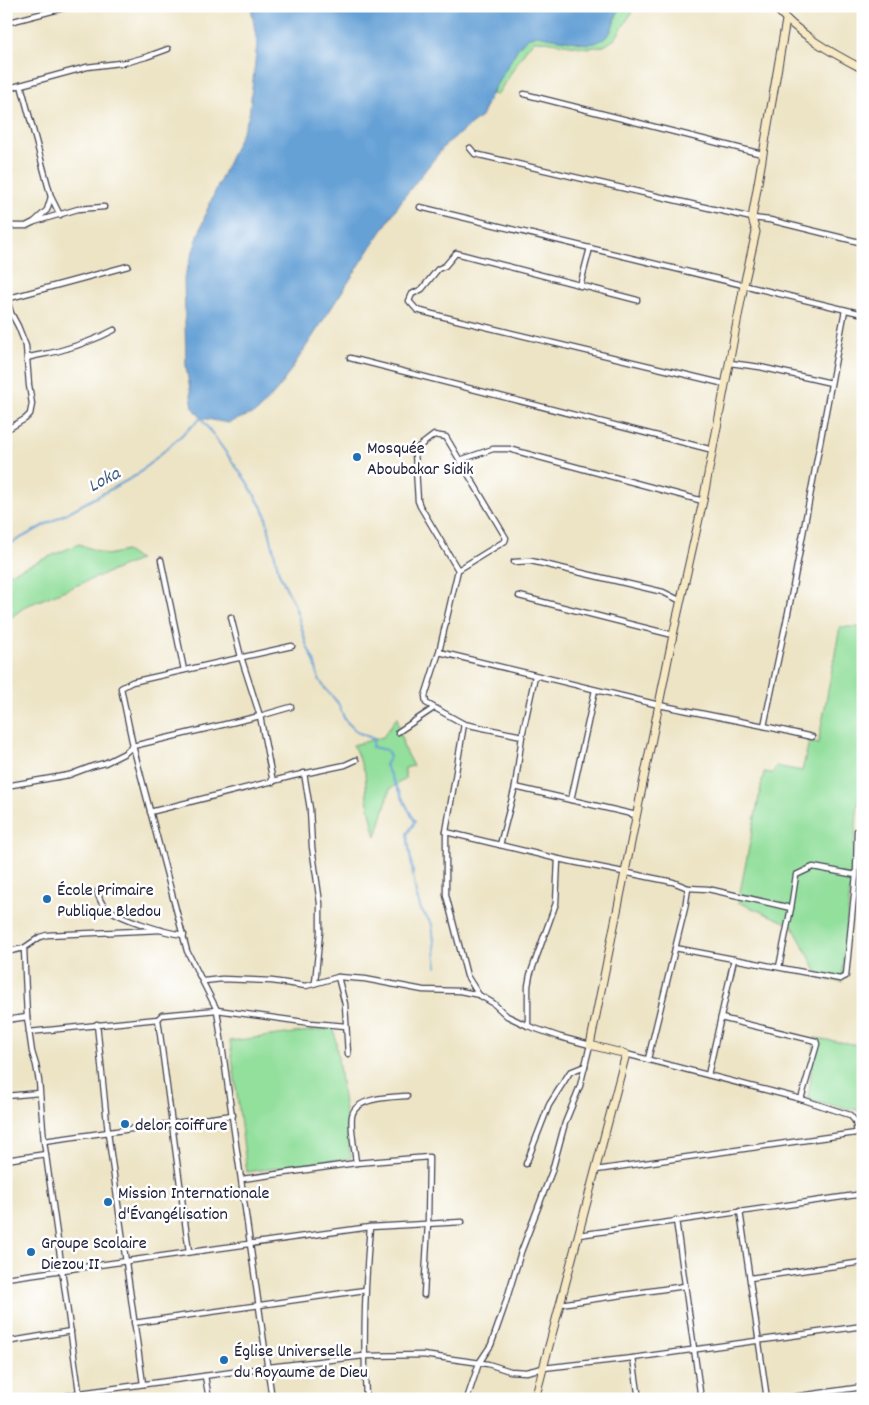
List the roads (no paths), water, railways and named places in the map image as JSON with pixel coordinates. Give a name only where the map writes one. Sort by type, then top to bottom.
[{"type":"street","points":[[6,23],[71,6]]},
{"type":"street","points":[[774,6],[786,20],[816,42],[839,57],[863,69]]},
{"type":"street","points":[[467,1399],[479,1363],[491,1345],[524,1244],[552,1171],[566,1123],[580,1086],[590,1045],[673,635],[703,501],[744,285],[756,232],[752,218],[786,20]]},
{"type":"street","points":[[6,89],[87,67],[128,62],[168,49]]},
{"type":"street","points":[[21,85],[51,197],[60,215]]},
{"type":"street","points":[[524,94],[762,154]]},
{"type":"street","points":[[470,148],[475,154],[752,218],[770,220],[863,243]]},
{"type":"street","points":[[34,222],[47,210],[51,197]]},
{"type":"street","points":[[6,223],[13,226],[26,226],[78,210],[104,207]]},
{"type":"street","points":[[420,207],[863,314]]},
{"type":"street","points":[[580,286],[590,248]]},
{"type":"street","points":[[637,300],[456,253],[445,266],[438,269],[422,289],[412,294],[410,301],[417,310],[725,384]]},
{"type":"street","points":[[6,430],[30,414],[32,404],[26,346],[6,298],[128,266]]},
{"type":"street","points":[[764,726],[787,617],[845,310]]},
{"type":"street","points":[[27,358],[86,344],[114,330]]},
{"type":"street","points":[[350,358],[713,450]]},
{"type":"street","points":[[730,364],[760,367],[831,383]]},
{"type":"street","points":[[458,570],[505,541],[506,538],[446,437],[440,434],[434,435],[416,448],[418,501],[458,570],[439,652],[425,696],[426,703],[464,724],[522,736]]},
{"type":"street","points":[[460,460],[493,449],[509,449],[703,501]]},
{"type":"street","points":[[161,560],[184,670]]},
{"type":"street","points":[[514,562],[531,561],[662,592],[681,601]]},
{"type":"street","points":[[519,596],[673,635]]},
{"type":"street","points":[[231,617],[241,657],[260,716],[273,782]]},
{"type":"street","points":[[272,1399],[269,1367],[217,1010],[204,981],[187,951],[133,746],[121,688],[132,682],[292,646]]},
{"type":"street","points":[[439,652],[659,705],[812,737]]},
{"type":"street","points":[[500,845],[515,787],[522,736],[535,676]]},
{"type":"street","points":[[571,800],[595,690]]},
{"type":"street","points":[[6,786],[69,775],[105,763],[125,753],[133,746],[260,716],[290,707]]},
{"type":"street","points":[[398,732],[434,708]]},
{"type":"street","points":[[464,724],[446,832],[446,896],[467,976],[479,995]]},
{"type":"street","points":[[150,812],[345,765],[356,760]]},
{"type":"street","points":[[304,774],[310,809],[312,847],[320,903],[319,948],[315,983]]},
{"type":"street","points":[[515,787],[636,815]]},
{"type":"street","points":[[675,948],[840,978],[846,976],[856,875],[857,831]]},
{"type":"street","points":[[446,832],[558,859],[673,882],[688,888],[708,889],[791,908]]},
{"type":"street","points":[[528,1026],[528,986],[530,975],[556,903],[558,859]]},
{"type":"street","points":[[779,967],[796,875],[813,867],[856,875]]},
{"type":"street","points":[[648,1059],[685,908],[688,888]]},
{"type":"street","points":[[98,892],[104,905],[115,913],[161,930],[184,935]]},
{"type":"street","points":[[6,952],[24,948],[40,937],[47,935],[161,930]]},
{"type":"street","points":[[24,948],[26,1017],[36,1065],[44,1142],[80,1396]]},
{"type":"street","points":[[708,1075],[734,959]]},
{"type":"street","points":[[338,977],[345,1004],[348,1054]]},
{"type":"street","points":[[204,981],[222,979],[272,981],[306,986],[338,977],[365,979],[423,990],[449,990],[479,995],[494,1004],[506,1016],[560,1037],[801,1099],[850,1115],[860,1132],[596,1170]]},
{"type":"street","points":[[29,1032],[158,1019],[162,1015],[217,1010],[346,1026]]},
{"type":"street","points":[[6,1020],[26,1017]]},
{"type":"street","points":[[721,1018],[816,1041],[817,1044],[801,1099]]},
{"type":"street","points":[[158,1019],[170,1124],[188,1252]]},
{"type":"street","points":[[97,1024],[108,1133],[143,1384]]},
{"type":"street","points":[[535,1399],[626,1054]]},
{"type":"street","points":[[526,1164],[549,1105],[570,1072],[585,1066]]},
{"type":"street","points":[[6,1096],[39,1093]]},
{"type":"street","points":[[356,1164],[352,1116],[356,1107],[361,1103],[386,1097],[407,1096]]},
{"type":"street","points":[[44,1142],[233,1115]]},
{"type":"street","points":[[6,1160],[46,1154]]},
{"type":"street","points":[[242,1180],[356,1164],[429,1157],[424,1295]]},
{"type":"street","points":[[579,1235],[863,1194]]},
{"type":"street","points":[[740,1211],[767,1399]]},
{"type":"street","points":[[676,1220],[701,1399]]},
{"type":"street","points":[[6,1278],[370,1227],[462,1222]]},
{"type":"street","points":[[366,1399],[364,1356],[365,1290],[370,1227]]},
{"type":"street","points":[[750,1278],[863,1262]]},
{"type":"street","points":[[560,1304],[685,1286]]},
{"type":"street","points":[[134,1323],[365,1290]]},
{"type":"street","points":[[53,1399],[143,1384],[364,1356],[423,1355],[488,1364],[518,1372],[863,1326]]},
{"type":"street","points":[[6,1342],[71,1332]]},
{"type":"street","points":[[633,1358],[638,1399]]},
{"type":"street","points":[[205,1376],[208,1399]]},
{"type":"street","points":[[778,1399],[806,1397],[863,1387]]},
{"type":"water","points":[[251,6],[620,6],[610,33],[604,39],[595,43],[587,44],[537,35],[527,38],[518,48],[491,94],[481,117],[446,144],[404,197],[279,388],[257,412],[228,423],[201,418],[193,407],[186,367],[184,278],[207,210],[249,116],[257,44]]},
{"type":"waterway","name":"Loka","points":[[6,546],[137,475],[201,418],[247,482],[265,513],[279,573],[295,606],[318,677],[338,703],[345,720],[357,732],[374,739],[372,747],[387,750],[390,757],[385,765],[415,822],[407,834],[416,894],[421,910],[432,924],[437,967]]},
{"type":"place","name":"Mosquée Aboubakar Sidik","points":[[357,457]]},
{"type":"place","name":"École Primaire Publique Bledou","points":[[47,899]]},
{"type":"place","name":"delor coiffure","points":[[125,1124]]},
{"type":"place","name":"Mission Internationale d'Évangélisation","points":[[108,1202]]},
{"type":"place","name":"Groupe Scolaire Diezou II","points":[[31,1252]]},
{"type":"place","name":"Église Universelle du Royaume de Dieu","points":[[224,1360]]}]
